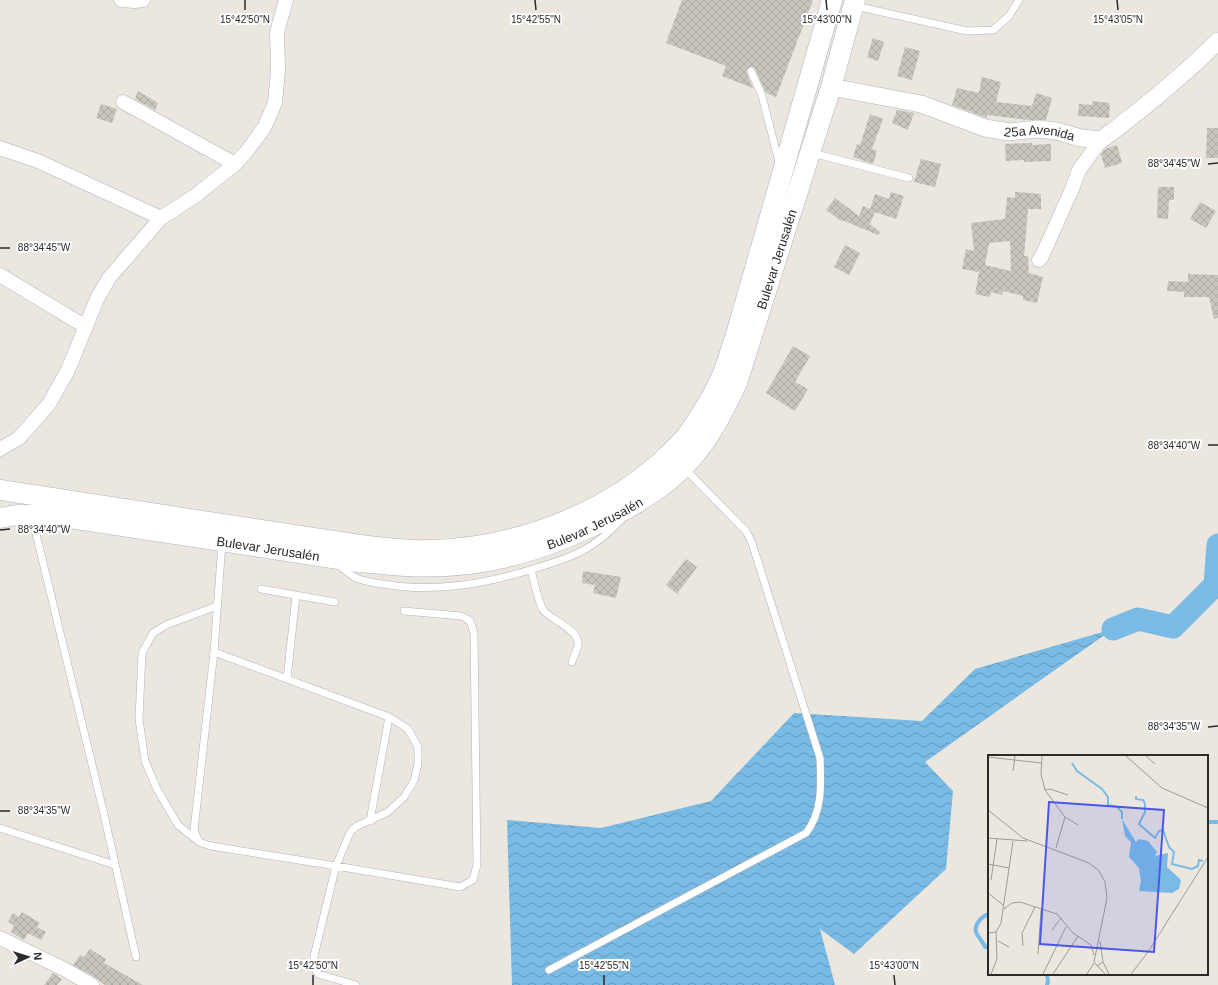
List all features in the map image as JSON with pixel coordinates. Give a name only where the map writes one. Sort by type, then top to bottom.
[{"type":"main road","name":"Bulevar Jerusalén","points":[[0,518],[50,515],[358,562],[407,566],[429,566],[485,562],[512,557],[539,549],[578,533],[633,506],[673,478],[676,460],[684,439],[703,412],[721,378],[735,338],[832,0]]},
{"type":"main road","name":"Bulevar Jerusalén","points":[[0,490],[360,545],[406,550],[430,550],[485,545],[538,531],[565,521],[592,508],[676,460],[692,458],[711,433],[737,383],[831,88],[854,3]]},
{"type":"street","points":[[121,0],[143,0]]},
{"type":"street","points":[[0,449],[19,438],[50,404],[68,370],[97,298],[109,278],[161,218],[195,196],[235,164],[264,128],[275,103],[278,70],[277,32],[286,0]]},
{"type":"street","points":[[1039,260],[1072,189],[1079,170],[1101,140],[1125,122],[1200,59],[1218,41]]},
{"type":"street","name":"25a Avenida","points":[[831,88],[921,104],[985,128],[1009,132],[1038,129],[1056,131],[1080,138],[1101,140]]},
{"type":"street","points":[[123,102],[235,164]]},
{"type":"street","points":[[0,148],[38,161],[161,218]]},
{"type":"street","points":[[0,275],[86,327]]},
{"type":"street","points":[[0,938],[64,969],[92,985]]},
{"type":"lane","points":[[854,3],[967,31],[993,30],[1009,16],[1019,0]]},
{"type":"lane","points":[[751,71],[762,96],[782,174]]},
{"type":"lane","points":[[810,153],[909,178]]},
{"type":"lane","points":[[549,970],[806,832],[816,819],[821,789],[820,758],[752,542],[746,531],[676,460]]},
{"type":"lane","points":[[329,558],[355,577],[371,582],[404,588],[435,587],[484,582],[507,577],[557,562],[583,551],[613,530],[633,506]]},
{"type":"lane","points":[[31,515],[103,810],[136,957]]},
{"type":"lane","points":[[199,842],[194,830],[214,652],[222,541]]},
{"type":"lane","points":[[531,570],[541,603],[545,611],[577,637],[579,643],[572,662]]},
{"type":"lane","points":[[261,589],[336,602]]},
{"type":"lane","points":[[287,679],[296,595]]},
{"type":"lane","points":[[217,606],[166,625],[153,634],[142,653],[139,719],[145,761],[157,789],[178,825],[199,842],[211,846],[460,887],[473,880],[477,866],[474,633],[470,621],[462,616],[404,612]]},
{"type":"lane","points":[[214,652],[389,717],[408,729],[418,747],[418,764],[414,781],[404,797],[388,812],[352,830],[336,866],[314,956],[314,967],[318,974],[356,985]]},
{"type":"lane","points":[[370,821],[389,717]]},
{"type":"lane","points":[[0,828],[115,865]]},
{"type":"water","points":[[1113,629],[925,762],[953,791],[946,869],[854,954],[820,929],[835,985],[512,985],[507,820],[601,828],[711,801],[794,713],[922,721],[975,669]]},
{"type":"building","points":[[682,0],[813,0],[776,97],[766,93],[754,67],[749,67],[746,71],[753,88],[722,76],[726,66],[666,43]]},
{"type":"building","points":[[873,38],[884,42],[878,61],[867,57]]},
{"type":"building","points":[[905,47],[920,51],[912,80],[897,76]]},
{"type":"building","points":[[982,77],[1001,82],[996,102],[1032,106],[1036,93],[1052,98],[1046,120],[1028,120],[987,115],[987,118],[952,105],[957,88],[979,93]]},
{"type":"building","points":[[138,91],[158,103],[155,110],[135,99]]},
{"type":"building","points":[[1093,101],[1110,103],[1109,118],[1078,116],[1079,104],[1092,105]]},
{"type":"building","points":[[101,104],[117,109],[112,123],[96,118]]},
{"type":"building","points":[[897,110],[914,113],[908,130],[892,123]]},
{"type":"building","points":[[870,114],[883,119],[872,149],[877,151],[873,164],[853,157],[857,144],[860,145]]},
{"type":"building","points":[[1207,128],[1218,128],[1218,158],[1206,158]]},
{"type":"building","points":[[1032,143],[1032,145],[1051,144],[1051,161],[1006,161],[1005,144]]},
{"type":"building","points":[[1117,145],[1122,163],[1105,168],[1101,154],[1105,149]]},
{"type":"building","points":[[921,159],[941,164],[935,187],[914,182]]},
{"type":"building","points":[[1158,187],[1174,187],[1174,200],[1169,200],[1168,219],[1157,218]]},
{"type":"building","points":[[891,192],[904,196],[896,219],[875,212],[870,224],[880,232],[878,235],[842,220],[841,221],[826,210],[835,198],[859,216],[863,206],[870,209],[875,194],[889,199]]},
{"type":"building","points":[[1015,192],[1041,194],[1041,209],[1028,209],[1024,256],[1028,256],[1029,273],[1043,277],[1037,303],[1023,300],[1023,296],[1003,291],[1002,295],[991,292],[990,297],[975,294],[979,272],[962,269],[966,249],[974,251],[971,223],[1005,219],[1007,197],[1015,198]],"holes":[[[1010,241],[1011,271],[985,265],[989,243]]]},
{"type":"building","points":[[1200,202],[1216,211],[1206,228],[1190,219]]},
{"type":"building","points":[[845,245],[860,253],[849,275],[834,267]]},
{"type":"building","points":[[1188,274],[1218,275],[1218,318],[1214,319],[1209,297],[1184,297],[1184,292],[1167,291],[1168,281],[1188,282]]},
{"type":"building","points":[[793,346],[810,356],[795,382],[808,389],[795,411],[766,393]]},
{"type":"building","points":[[686,559],[697,567],[677,594],[666,585]]},
{"type":"building","points":[[583,571],[621,577],[616,598],[593,593],[595,585],[582,583]]},
{"type":"building","points":[[22,912],[40,923],[37,927],[46,932],[41,940],[28,933],[24,940],[11,932],[14,925],[8,922],[13,913],[19,917]]},
{"type":"building","points":[[90,949],[106,959],[104,963],[143,985],[105,985],[73,965],[80,955],[84,957]]},
{"type":"building","points":[[53,973],[62,979],[57,985],[44,985]]},
{"type":"waterway","points":[[1113,629],[1138,619],[1173,627],[1215,585],[1218,545]]},
{"type":"waterway","points":[[1208,822],[1218,822]]},
{"type":"waterway","points":[[988,915],[979,921],[976,926],[977,934],[985,947],[988,947]]},
{"type":"waterway","points":[[1047,975],[1047,985]]}]
